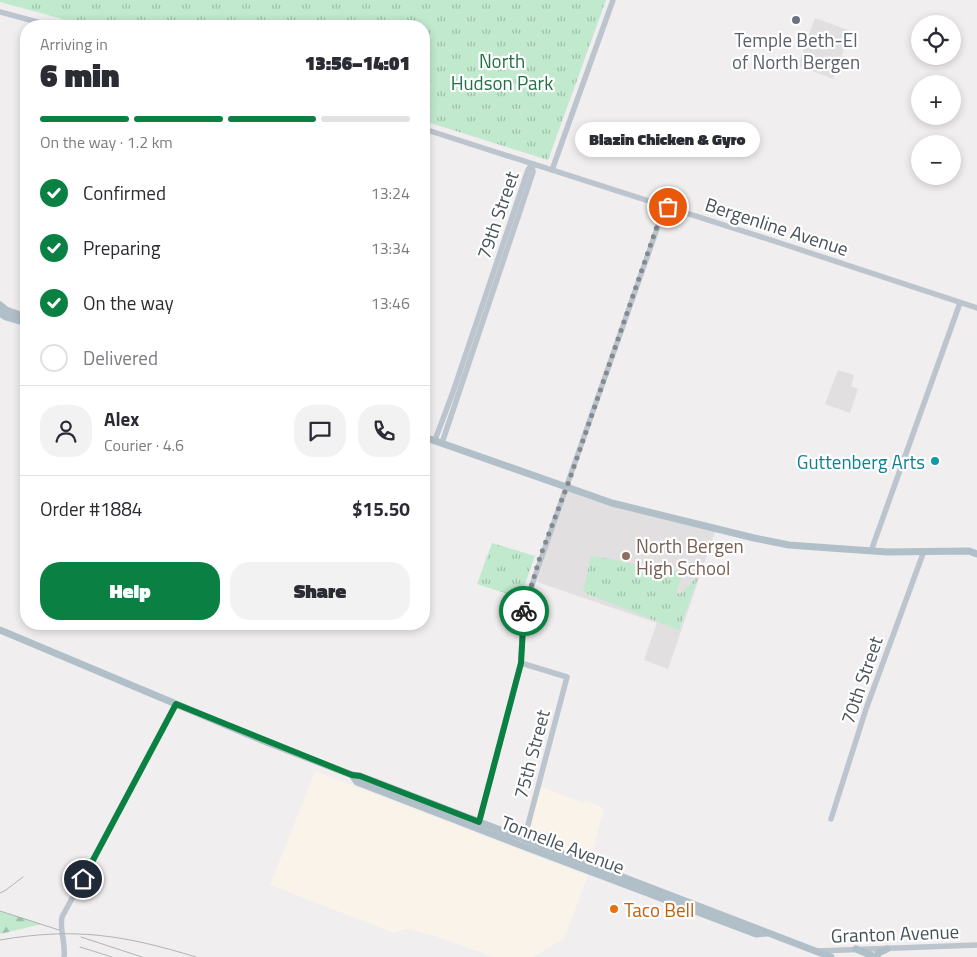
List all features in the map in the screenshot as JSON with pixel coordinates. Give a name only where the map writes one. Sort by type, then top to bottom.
[{"type":"main road","points":[[1,309],[20,315]]},
{"type":"main road","points":[[1,309],[20,320]]},
{"type":"main road","points":[[430,439],[612,503],[754,538],[789,544],[871,551],[969,551],[977,554]]},
{"type":"main road","name":"Tonnelle Avenue","points":[[0,630],[176,704],[352,775],[360,776],[478,825],[756,934],[767,933]]},
{"type":"main road","name":"Tonnelle Avenue","points":[[478,825],[524,840],[831,957]]},
{"type":"main road","points":[[856,949],[876,957],[878,953],[887,949]]},
{"type":"street","points":[[552,170],[613,0]]},
{"type":"street","points":[[0,12],[30,20]]},
{"type":"street","name":"Bergenline Avenue","points":[[430,131],[977,308]]},
{"type":"street","name":"79th Street","points":[[438,441],[519,214],[532,172],[532,164]]},
{"type":"street","points":[[478,825],[521,663],[523,615],[526,602],[664,206]]},
{"type":"street","points":[[871,551],[960,303]]},
{"type":"street","name":"70th Street","points":[[831,819],[866,708],[924,552]]},
{"type":"street","name":"75th Street","points":[[521,663],[567,677],[524,840]]},
{"type":"street","points":[[64,957],[62,917],[176,704]]},
{"type":"street","name":"Granton Avenue","points":[[815,951],[977,945]]},
{"type":"shaded area","points":[[815,18],[851,31],[833,79],[798,66]]},
{"type":"shaded area","points":[[838,370],[854,375],[851,386],[858,389],[850,413],[825,404]]},
{"type":"shaded area","name":"North Bergen High School","points":[[567,487],[716,529],[668,669],[644,660],[657,623],[537,582]]},
{"type":"shaded area","points":[[315,771],[588,876],[564,939],[532,957],[494,957],[435,936],[406,929],[394,933],[270,885]]},
{"type":"shaded area","points":[[539,786],[584,803],[585,801],[604,808],[590,863],[525,838]]},
{"type":"green space","name":"North Hudson Park","points":[[0,0],[606,0],[548,160],[430,123],[430,20],[66,20],[0,2]]},
{"type":"green space","points":[[492,543],[535,556],[520,598],[477,584]]},
{"type":"green space","points":[[591,556],[652,569],[656,568],[659,564],[683,573],[676,593],[680,594],[699,575],[679,630],[583,592]]},
{"type":"green space","points":[[0,911],[42,924],[0,934]]},
{"type":"railway","points":[[0,893],[23,877]]},
{"type":"railway","points":[[0,911],[59,930]]},
{"type":"railway","points":[[0,940],[52,934],[99,935],[146,943],[196,957]]},
{"type":"railway","points":[[81,937],[142,957]]},
{"type":"railway","points":[[80,947],[112,957]]},
{"type":"way so far","points":[[524,611],[540,557],[569,481],[664,206],[668,207]]},
{"type":"place","name":"Temple Beth-El of North Bergen","points":[[796,20]]},
{"type":"place","name":"Blazin Chicken & Gyro","points":[[668,207]]},
{"type":"place","name":"Guttenberg Arts","points":[[935,461]]},
{"type":"place","name":"North Bergen High School","points":[[626,556]]},
{"type":"place","name":"Taco Bell","points":[[614,909]]},
{"type":"route","points":[[83,879],[176,704],[264,741],[479,822],[521,663],[524,611]]}]
